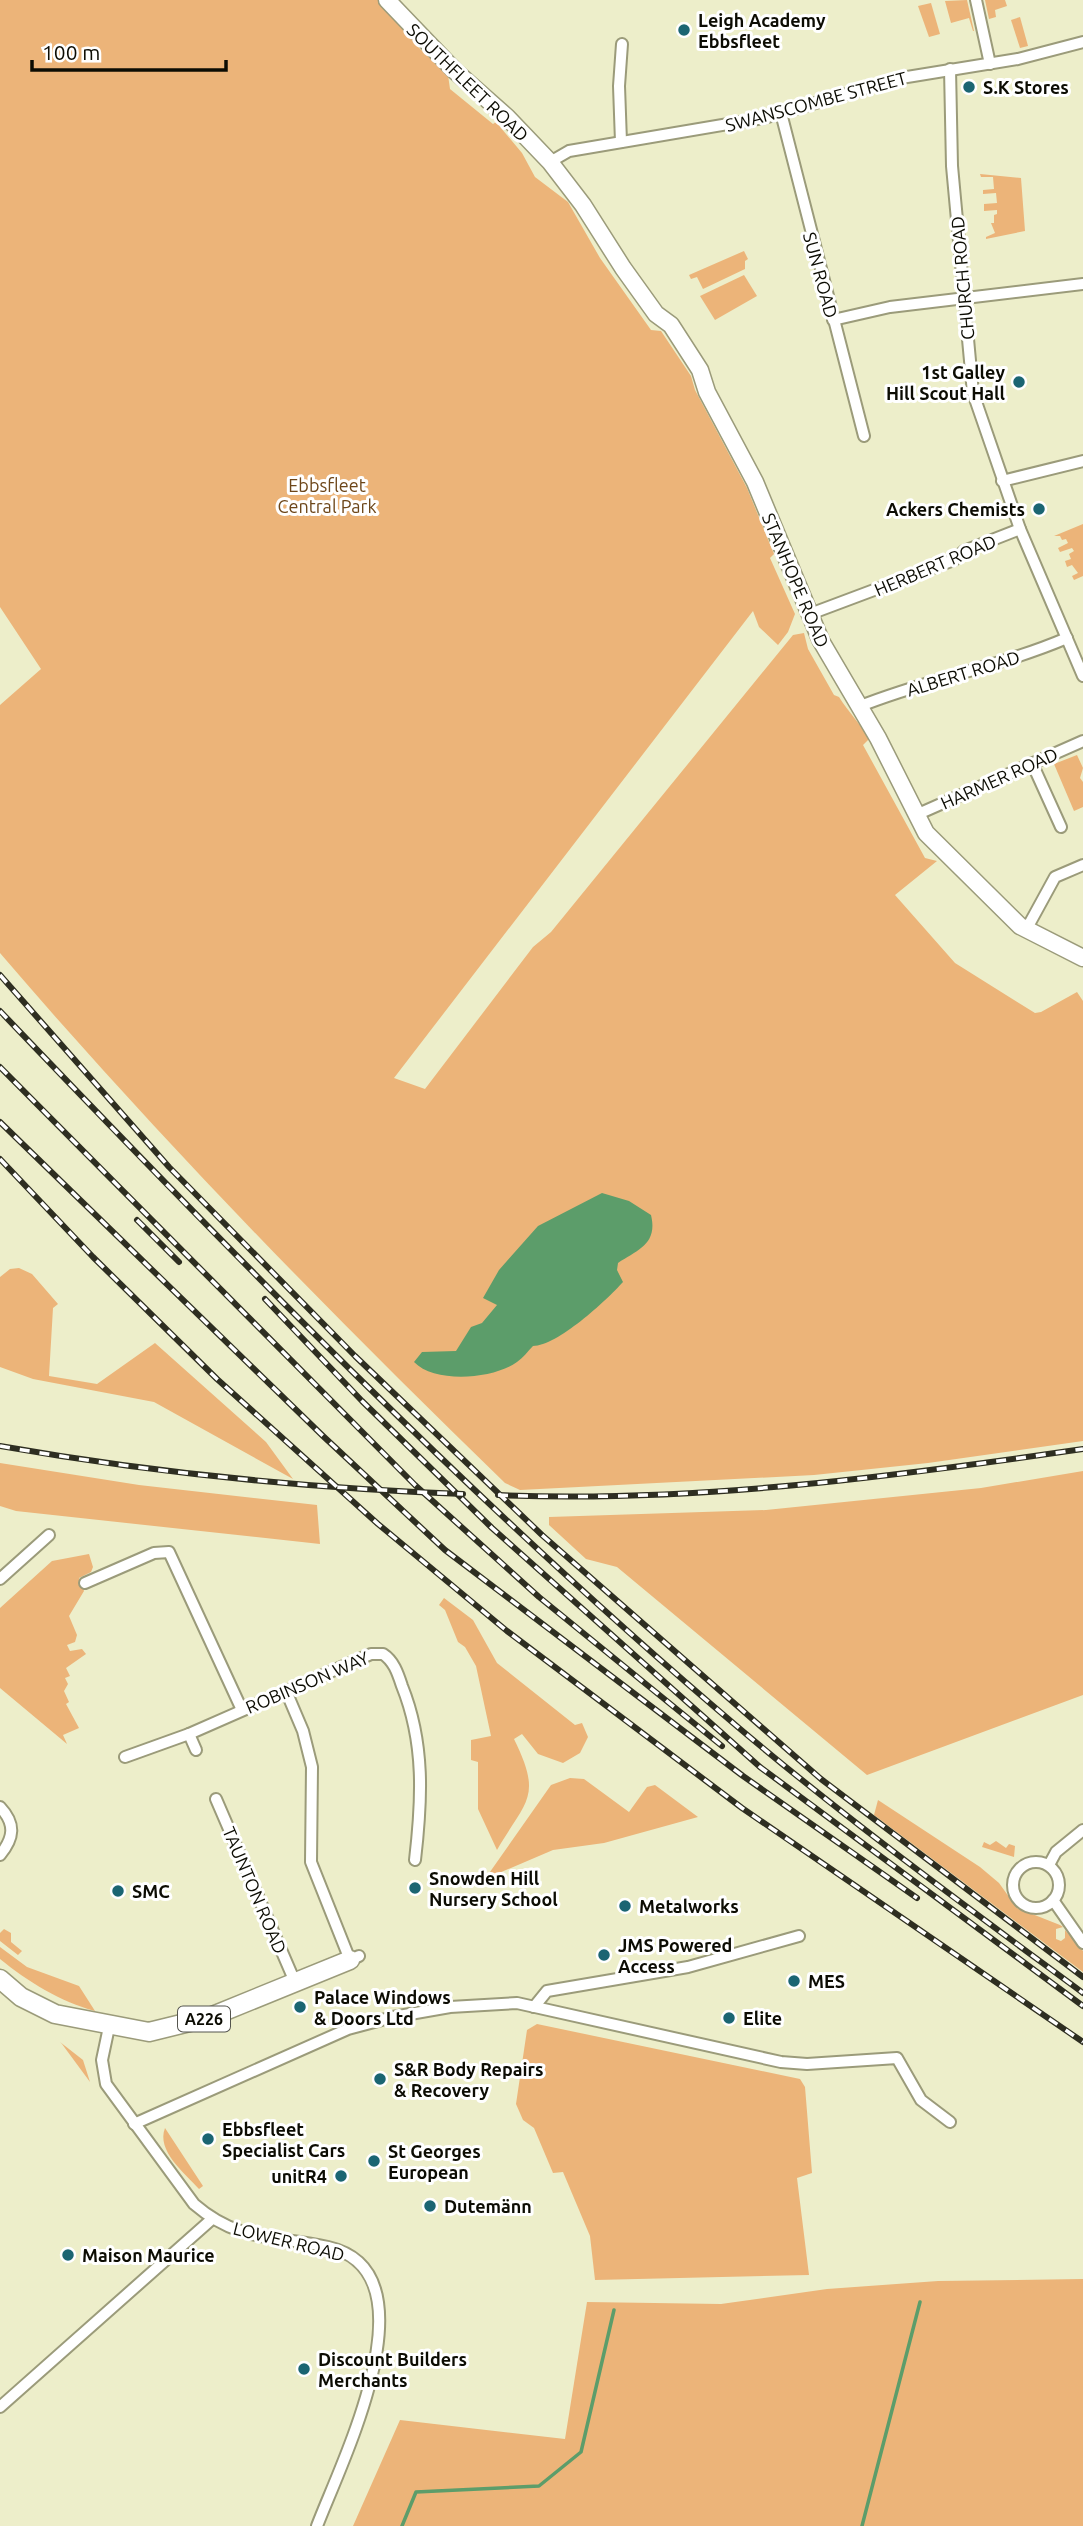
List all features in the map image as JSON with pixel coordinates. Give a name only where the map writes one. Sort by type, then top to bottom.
[{"type":"main road","name":"SOUTHFLEET ROAD","points":[[387,0],[455,71],[507,117],[551,162]]},
{"type":"main road","name":"STANHOPE ROAD","points":[[551,162],[583,205],[622,268],[655,313],[671,325],[702,373],[706,391],[755,482],[821,642],[879,739],[916,815],[933,841],[995,905],[1026,930],[1083,958]]},
{"type":"main road","name":"A226","points":[[0,1979],[21,1997],[55,2014],[109,2027],[149,2032],[210,2017],[355,1958]]},
{"type":"street","points":[[976,0],[990,64]]},
{"type":"street","name":"SWANSCOMBE STREET","points":[[551,162],[569,151],[781,113],[894,80],[990,64],[1083,42]]},
{"type":"street","points":[[621,142],[622,44]]},
{"type":"street","name":"CHURCH ROAD","points":[[950,69],[952,166],[973,393],[1020,529],[1083,676]]},
{"type":"street","name":"SUN ROAD","points":[[781,113],[864,436]]},
{"type":"street","points":[[833,320],[890,307],[964,301],[1083,284]]},
{"type":"street","points":[[1002,481],[1083,461]]},
{"type":"street","name":"HERBERT ROAD","points":[[810,614],[958,558],[965,551],[1020,529]]},
{"type":"street","name":"ALBERT ROAD","points":[[858,707],[931,680],[1016,659],[1067,638]]},
{"type":"street","name":"HARMER ROAD","points":[[916,815],[1083,741]]},
{"type":"street","points":[[1032,763],[1061,827]]},
{"type":"street","points":[[1026,930],[1055,877],[1083,865]]},
{"type":"street","points":[[0,1579],[49,1535]]},
{"type":"street","points":[[85,1583],[154,1553],[169,1552],[242,1710]]},
{"type":"street","name":"ROBINSON WAY","points":[[125,1757],[189,1734],[373,1653],[383,1654],[390,1660],[409,1706],[419,1755],[421,1800],[415,1860]]},
{"type":"street","points":[[286,1691],[303,1731],[312,1767],[311,1862],[355,1958]]},
{"type":"street","points":[[189,1734],[196,1750]]},
{"type":"street","name":"TAUNTON ROAD","points":[[216,1799],[295,1982]]},
{"type":"street","points":[[0,1807],[12,1824],[13,1832],[0,1855]]},
{"type":"street","points":[[1049,1865],[1056,1852],[1083,1830]]},
{"type":"street","points":[[1034,1861],[1049,1865],[1059,1878],[1058,1894],[1041,1908],[1026,1906],[1013,1889],[1015,1874],[1026,1863],[1034,1861]]},
{"type":"street","points":[[1053,1900],[1083,1943]]},
{"type":"street","points":[[534,2007],[547,1991],[688,1967],[799,1936]]},
{"type":"street","points":[[134,2124],[348,2029],[393,2017],[450,2007],[517,2003],[781,2062],[807,2064],[897,2058],[921,2100],[950,2122]]},
{"type":"street","name":"LOWER ROAD","points":[[109,2027],[102,2060],[106,2084],[173,2179],[212,2220],[264,2239],[327,2246],[348,2253],[365,2271],[376,2294],[380,2327],[375,2365],[317,2526]]},
{"type":"street","points":[[0,2407],[212,2220]]},
{"type":"green space","name":"Ebbsfleet Central Park","points":[[0,0],[379,0],[417,46],[448,75],[450,89],[493,124],[496,122],[522,153],[535,177],[568,202],[600,258],[651,330],[661,331],[691,376],[695,390],[747,488],[774,554],[770,558],[795,614],[788,632],[778,645],[759,627],[753,611],[394,1078],[425,1089],[533,947],[551,932],[793,635],[804,633],[808,649],[834,695],[839,697],[869,739],[863,745],[925,858],[937,861],[895,895],[955,963],[1035,1013],[1077,992],[1083,1001],[1083,1441],[928,1463],[814,1475],[520,1490],[505,1483],[246,1224],[121,1090],[0,953],[0,705],[41,669],[0,607]]},
{"type":"green space","points":[[967,0],[974,31],[969,18],[951,23],[945,1]]},
{"type":"green space","points":[[985,0],[1005,0],[1007,6],[995,10],[996,17],[989,19]]},
{"type":"green space","points":[[931,3],[940,34],[929,37],[918,6]]},
{"type":"green space","points":[[1020,17],[1028,46],[1020,48],[1011,20]]},
{"type":"green space","points":[[980,174],[1021,178],[1025,231],[986,239],[995,233],[991,223],[994,223],[997,210],[984,211],[984,204],[997,203],[996,193],[983,194],[983,190],[994,189],[993,177],[981,177]]},
{"type":"green space","points":[[744,251],[748,259],[745,261],[745,269],[703,289],[697,277],[691,279],[689,275]]},
{"type":"green space","points":[[744,275],[757,296],[715,320],[700,296]]},
{"type":"green space","points":[[1083,524],[1083,576],[1074,580],[1072,576],[1078,573],[1072,565],[1067,567],[1065,561],[1071,559],[1069,554],[1074,551],[1072,548],[1060,552],[1058,548],[1068,543],[1060,536],[1054,536]]},
{"type":"green space","points":[[1077,755],[1083,768],[1080,778],[1083,782],[1083,807],[1074,811],[1054,764]]},
{"type":"green space","points":[[19,1268],[32,1274],[58,1304],[53,1308],[49,1376],[97,1384],[155,1343],[266,1442],[293,1479],[154,1402],[33,1379],[0,1367],[0,1277],[10,1269]]},
{"type":"green space","points":[[0,1463],[139,1485],[317,1505],[320,1544],[16,1511],[0,1506]]},
{"type":"green space","points":[[1083,1471],[1083,1695],[867,1775],[617,1567],[586,1559],[549,1525],[549,1517],[766,1510],[981,1488]]},
{"type":"green space","points":[[89,1554],[93,1567],[91,1572],[79,1578],[84,1591],[69,1616],[77,1635],[75,1642],[67,1645],[70,1651],[82,1649],[86,1654],[66,1668],[70,1676],[65,1678],[68,1684],[64,1691],[69,1702],[66,1704],[79,1728],[63,1735],[67,1744],[0,1688],[0,1608],[52,1561]]},
{"type":"green space","points":[[444,1598],[473,1620],[497,1663],[575,1725],[582,1723],[588,1737],[580,1753],[563,1763],[538,1754],[522,1734],[514,1739],[528,1774],[529,1787],[523,1808],[497,1850],[478,1809],[478,1762],[471,1760],[471,1740],[491,1736],[476,1666],[465,1647],[458,1642],[445,1610],[439,1605]]},
{"type":"green space","points":[[570,1778],[584,1779],[629,1812],[647,1787],[655,1785],[698,1817],[604,1843],[553,1850],[485,1879],[551,1785]]},
{"type":"green space","points":[[878,1800],[980,1867],[999,1883],[1017,1908],[1063,1927],[1056,1929],[1056,1939],[1061,1941],[1065,1938],[1065,1930],[1083,1951],[1083,1972],[874,1815]]},
{"type":"green space","points":[[996,1841],[1006,1848],[1009,1844],[1015,1846],[1014,1857],[982,1847],[984,1842],[990,1845]]},
{"type":"green space","points":[[4,1929],[11,1933],[11,1942],[22,1951],[18,1955],[0,1941],[0,1933]]},
{"type":"green space","points":[[0,1947],[27,1967],[79,1986],[95,2011],[57,1996],[21,1975],[0,1959]]},
{"type":"green space","points":[[537,2024],[800,2079],[805,2087],[812,2173],[797,2178],[809,2275],[595,2280],[590,2236],[563,2172],[553,2173],[534,2128],[523,2120],[516,2104],[527,2030]]},
{"type":"green space","points":[[60,2042],[83,2060],[90,2082],[62,2044]]},
{"type":"green space","points":[[165,2128],[203,2186],[199,2189],[168,2153],[163,2137]]},
{"type":"green space","points":[[1083,2279],[1083,2526],[353,2526],[400,2420],[565,2439],[587,2302],[721,2304],[827,2289],[938,2281]]},
{"type":"shaded area","points":[[602,1193],[629,1201],[651,1215],[652,1233],[645,1245],[618,1263],[617,1270],[623,1282],[593,1311],[568,1331],[555,1339],[533,1346],[517,1362],[494,1372],[465,1377],[450,1376],[436,1374],[414,1362],[422,1352],[456,1351],[471,1327],[482,1323],[497,1305],[483,1298],[499,1270],[538,1226]]},
{"type":"waterway","points":[[862,2526],[920,2302]]},
{"type":"waterway","points":[[402,2526],[416,2492],[539,2486],[581,2452],[614,2310]]},
{"type":"railway","points":[[0,975],[169,1167],[355,1356],[542,1535],[821,1779],[1083,1977]]},
{"type":"railway","points":[[0,1011],[269,1288],[546,1557],[642,1644],[781,1763],[909,1864],[1083,1993]]},
{"type":"railway","points":[[0,1067],[415,1485],[539,1597],[722,1746]]},
{"type":"railway","points":[[0,1122],[323,1436],[445,1550],[743,1776],[917,1898]]},
{"type":"railway","points":[[0,1159],[93,1257],[217,1379],[378,1524],[507,1631],[742,1808],[1083,2042]]},
{"type":"railway","points":[[137,1220],[179,1262]]},
{"type":"railway","points":[[265,1299],[362,1401],[492,1528],[760,1767],[1083,2006]]},
{"type":"railway","points":[[0,1446],[230,1478],[463,1494]]},
{"type":"railway","points":[[498,1495],[645,1495],[791,1486],[1083,1449]]},
{"type":"place","name":"Leigh Academy Ebbsfleet","points":[[684,30]]},
{"type":"place","name":"S.K Stores","points":[[969,87]]},
{"type":"place","name":"1st Galley Hill Scout Hall","points":[[1019,382]]},
{"type":"place","name":"Ackers Chemists","points":[[1039,509]]},
{"type":"place","name":"Snowden Hill Nursery School","points":[[415,1888]]},
{"type":"place","name":"SMC","points":[[118,1891]]},
{"type":"place","name":"Metalworks","points":[[625,1906]]},
{"type":"place","name":"JMS Powered Access","points":[[604,1955]]},
{"type":"place","name":"MES","points":[[794,1981]]},
{"type":"place","name":"Palace Windows & Doors Ltd","points":[[300,2007]]},
{"type":"place","name":"Elite","points":[[729,2018]]},
{"type":"place","name":"S&R Body Repairs & Recovery","points":[[380,2079]]},
{"type":"place","name":"Ebbsfleet Specialist Cars","points":[[208,2139]]},
{"type":"place","name":"St Georges European","points":[[374,2161]]},
{"type":"place","name":"unitR4","points":[[341,2176]]},
{"type":"place","name":"Dutemänn","points":[[430,2206]]},
{"type":"place","name":"Maison Maurice","points":[[68,2255]]},
{"type":"place","name":"Discount Builders Merchants","points":[[304,2369]]}]
